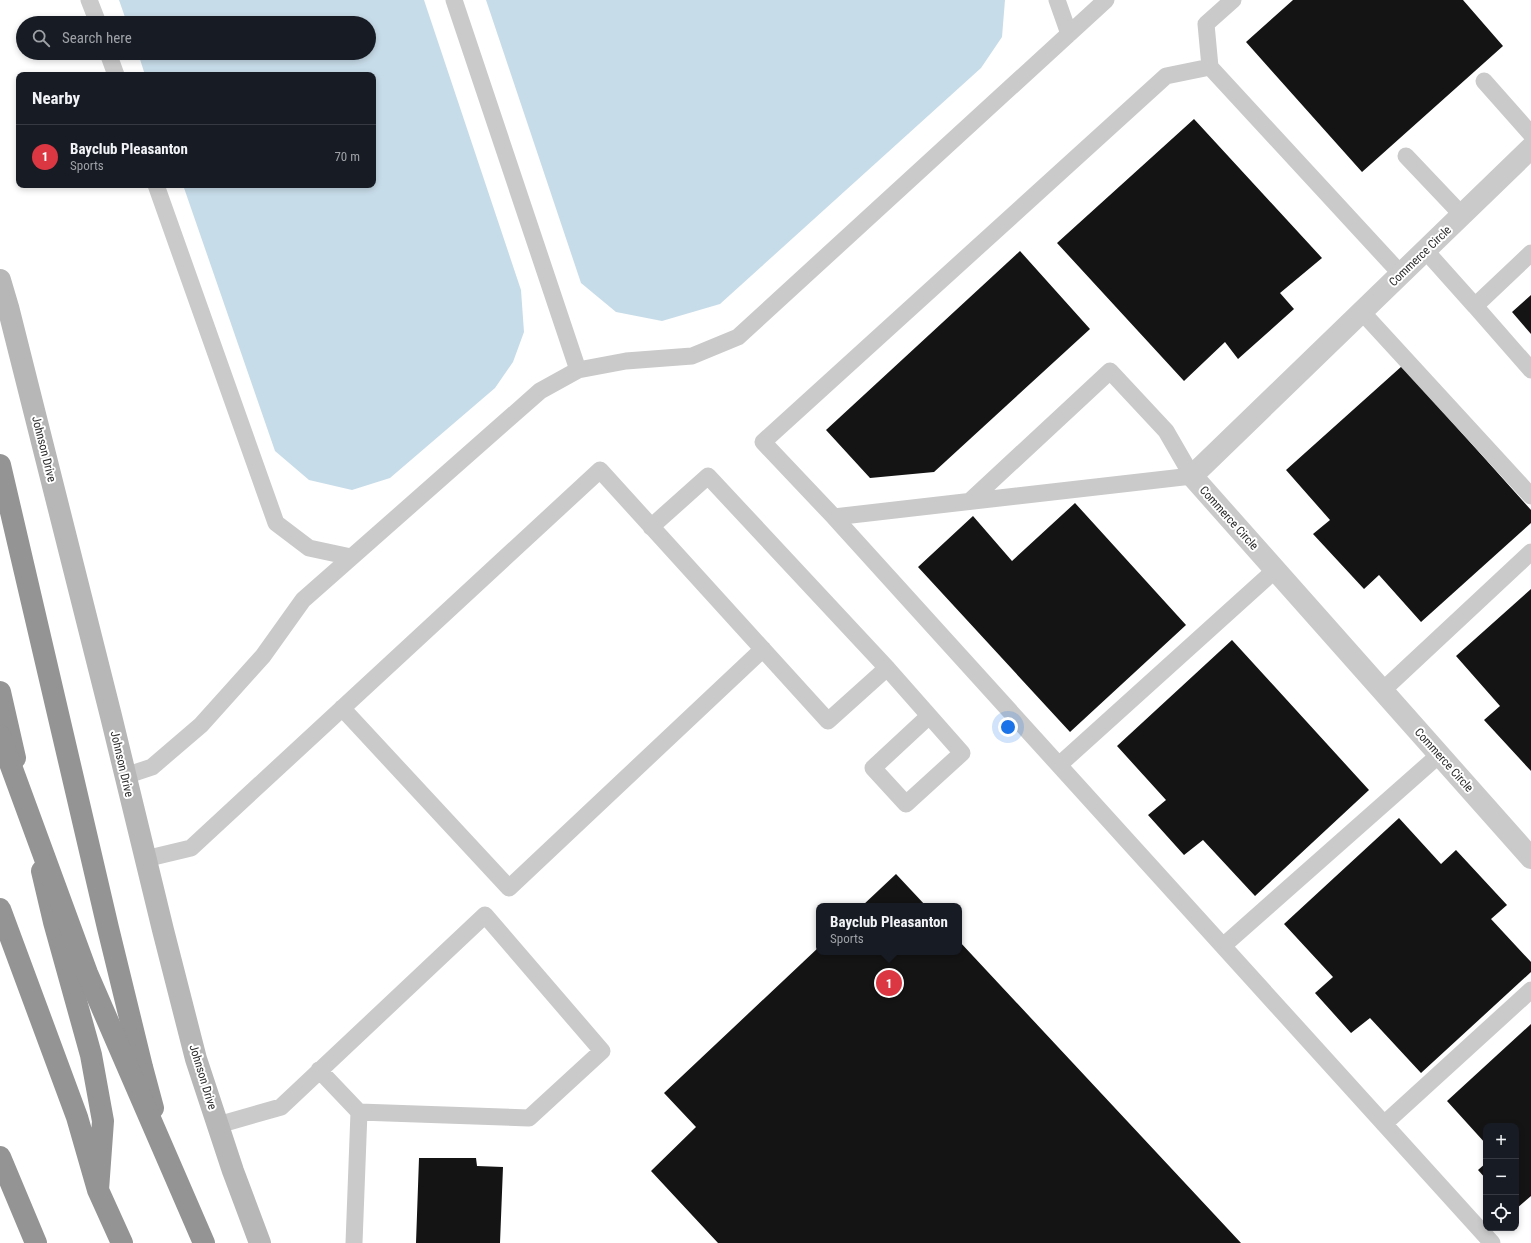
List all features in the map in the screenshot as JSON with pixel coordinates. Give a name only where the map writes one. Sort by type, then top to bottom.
[{"type":"highway","points":[[0,465],[142,1067],[180,1202],[195,1243]]},
{"type":"highway","points":[[0,692],[19,780],[52,915],[91,1055],[103,1121],[98,1190]]},
{"type":"highway","points":[[0,736],[86,973],[204,1243]]},
{"type":"highway","points":[[0,909],[77,1117],[98,1190],[122,1243]]},
{"type":"highway","points":[[0,1157],[36,1243]]},
{"type":"street","name":"Commerce Circle","points":[[1531,148],[1192,476],[1531,858]]},
{"type":"street","name":"Johnson Drive","points":[[0,280],[196,1059],[260,1243]]},
{"type":"lane","points":[[89,0],[95,16]]},
{"type":"lane","points":[[454,0],[578,370]]},
{"type":"lane","points":[[1056,0],[1069,34]]},
{"type":"lane","points":[[125,776],[152,767],[201,725],[263,656],[303,600],[540,391],[578,370],[626,361],[692,356],[738,337],[1106,0]]},
{"type":"lane","points":[[1232,0],[1206,24],[1210,67],[1401,274]]},
{"type":"lane","points":[[111,60],[115,72]]},
{"type":"lane","points":[[1210,67],[1166,76],[763,442],[834,517],[1492,1243]]},
{"type":"lane","points":[[1484,81],[1531,134]]},
{"type":"lane","points":[[1406,156],[1462,215]]},
{"type":"lane","points":[[157,188],[276,522],[309,548],[351,557]]},
{"type":"lane","points":[[1425,250],[1531,370]]},
{"type":"lane","points":[[1475,306],[1531,252]]},
{"type":"lane","points":[[1362,312],[1531,496]]},
{"type":"lane","points":[[834,517],[1192,476],[1166,430],[1110,371],[970,501]]},
{"type":"lane","points":[[145,859],[191,848],[600,470],[828,721],[887,668]]},
{"type":"lane","points":[[651,527],[708,476],[887,668],[962,753],[906,804],[874,768],[929,716]]},
{"type":"lane","points":[[1382,691],[1531,552]]},
{"type":"lane","points":[[1059,765],[1275,570]]},
{"type":"lane","points":[[342,708],[509,888],[763,650]]},
{"type":"lane","points":[[1223,946],[1439,755]]},
{"type":"lane","points":[[218,1125],[281,1107],[319,1070],[485,915],[602,1051],[529,1118],[359,1112],[319,1070]]},
{"type":"lane","points":[[1384,1124],[1531,990]]},
{"type":"lane","points":[[354,1243],[359,1112]]},
{"type":"water","points":[[119,0],[424,0],[521,290],[524,332],[513,362],[495,388],[390,478],[352,490],[309,480],[275,451],[184,188],[376,188],[376,72],[144,72],[140,60],[376,60],[376,16],[125,16]]},
{"type":"water","points":[[486,0],[1005,0],[1002,37],[981,68],[720,304],[662,321],[616,312],[581,283]]},
{"type":"building","points":[[1293,0],[1463,0],[1503,46],[1362,172],[1246,42]]},
{"type":"building","points":[[1194,119],[1322,258],[1280,293],[1294,309],[1238,359],[1225,342],[1184,381],[1057,243]]},
{"type":"building","points":[[1020,251],[1090,329],[934,472],[870,478],[826,430]]},
{"type":"building","points":[[1531,295],[1531,334],[1512,312]]},
{"type":"building","points":[[1402,366],[1531,510],[1531,523],[1421,622],[1379,575],[1364,589],[1313,534],[1330,520],[1286,470]]},
{"type":"building","points":[[1075,503],[1186,625],[1070,732],[918,567],[973,516],[1012,561]]},
{"type":"building","points":[[1531,589],[1531,771],[1484,720],[1500,706],[1456,656]]},
{"type":"building","points":[[1232,640],[1369,790],[1255,896],[1203,840],[1184,855],[1148,815],[1166,800],[1117,746]]},
{"type":"building","points":[[1399,818],[1441,864],[1456,850],[1507,905],[1491,919],[1531,962],[1531,972],[1421,1073],[1370,1018],[1351,1033],[1315,993],[1333,977],[1284,924]]},
{"type":"building","points":[[896,874],[923,903],[865,903]]},
{"type":"building","points":[[962,944],[1241,1243],[718,1243],[651,1171],[696,1127],[664,1093],[816,950],[816,955],[962,955]]},
{"type":"building","points":[[1531,1024],[1531,1196],[1519,1206],[1519,1123],[1483,1123],[1483,1141],[1447,1101]]},
{"type":"building","points":[[419,1158],[476,1158],[477,1166],[503,1167],[500,1243],[416,1243]]},
{"type":"building","points":[[1483,1166],[1483,1176],[1478,1170]]},
{"type":"place","name":"Bayclub Pleasanton","points":[[889,983]]}]
